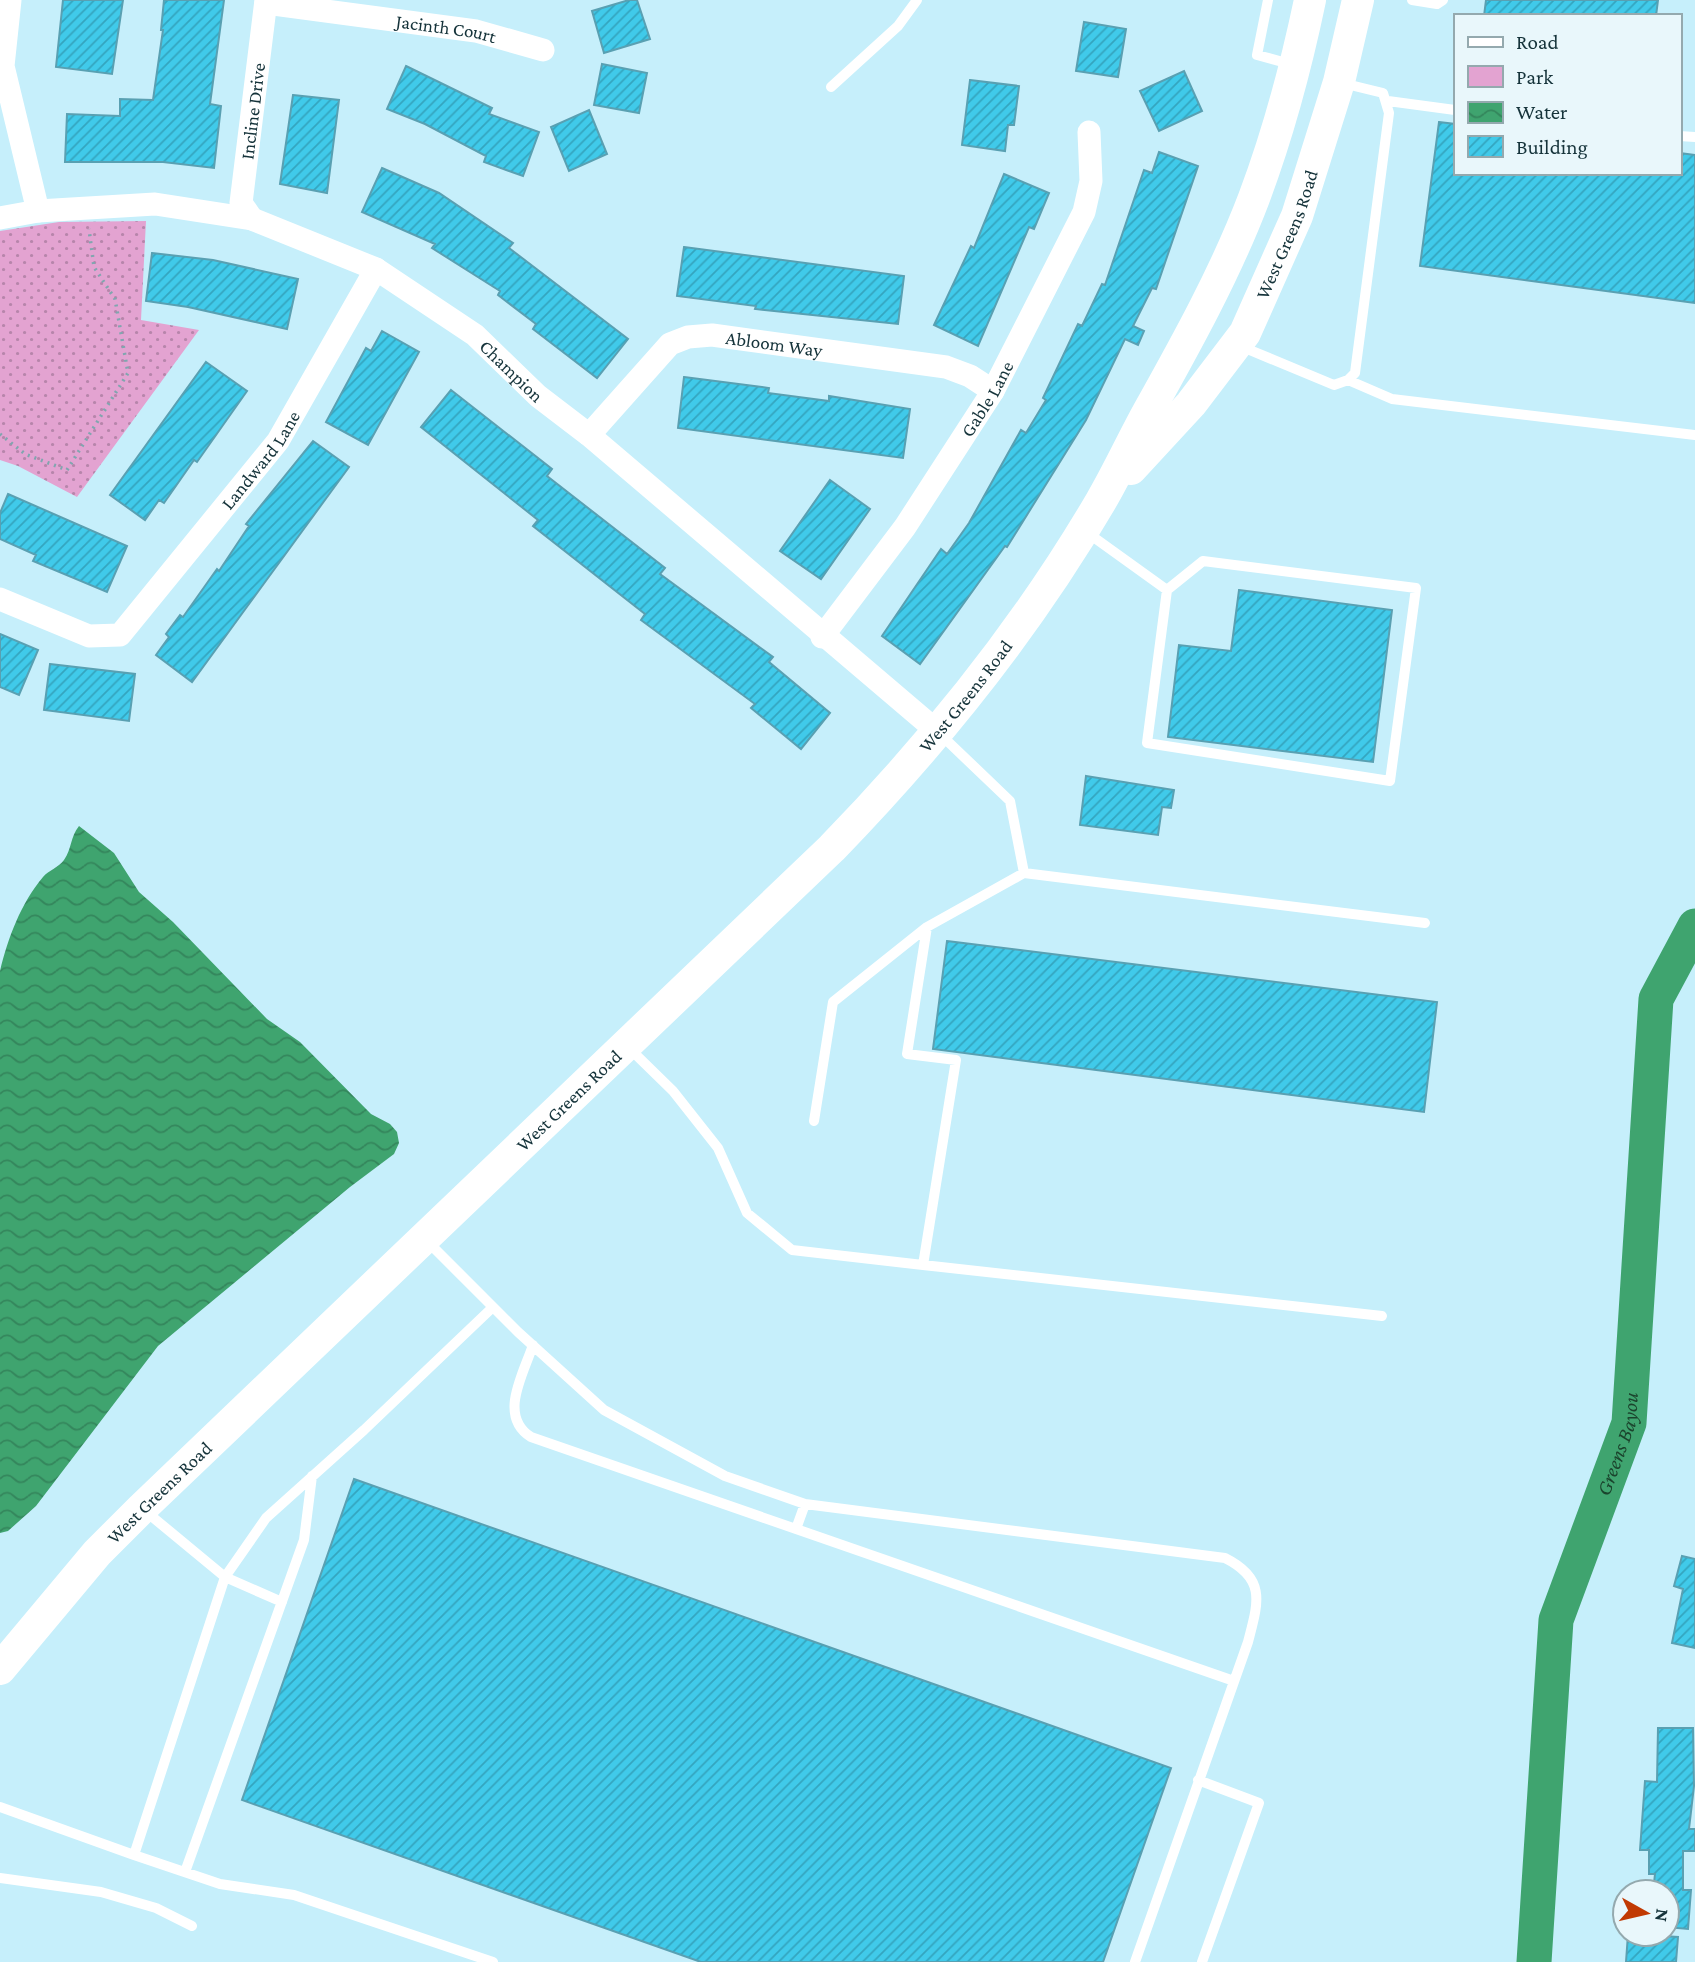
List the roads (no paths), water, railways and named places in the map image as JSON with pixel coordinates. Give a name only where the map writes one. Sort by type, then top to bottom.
[{"type":"main road","name":"West Greens Road","points":[[0,1669],[97,1553],[141,1509],[832,848],[892,786],[938,732],[1047,585],[1083,529],[1181,351],[1254,199],[1296,65],[1311,0]]},
{"type":"main road","name":"West Greens Road","points":[[1101,500],[1191,404],[1245,333],[1297,216],[1339,82],[1358,0]]},
{"type":"main road","points":[[1296,65],[1339,82]]},
{"type":"street","points":[[10,0],[3,66],[38,211]]},
{"type":"street","name":"Jacinth Court","points":[[266,2],[476,31],[543,50]]},
{"type":"street","name":"Incline Drive","points":[[252,219],[241,203],[266,2]]},
{"type":"street","name":"Gable Lane","points":[[822,636],[905,527],[993,391],[1084,212],[1091,181],[1088,132]]},
{"type":"street","name":"Champion","points":[[0,218],[38,211],[155,204],[252,219],[376,269],[475,335],[538,396],[589,435],[938,732]]},
{"type":"street","name":"Landward Lane","points":[[0,599],[89,636],[120,635],[278,441],[376,269]]},
{"type":"street","name":"Abloom Way","points":[[589,435],[670,344],[688,337],[712,335],[946,368],[970,376],[993,391]]},
{"type":"lane","points":[[831,87],[898,26],[917,0]]},
{"type":"lane","points":[[1268,0],[1257,55],[1296,65]]},
{"type":"lane","points":[[1412,0],[1437,4],[1443,0]]},
{"type":"lane","points":[[1236,345],[1334,385],[1348,380],[1355,373],[1388,101],[1384,93],[1339,82]]},
{"type":"lane","points":[[1388,101],[1454,110]]},
{"type":"lane","points":[[1348,380],[1392,399],[1695,435]]},
{"type":"lane","points":[[1083,529],[1167,590]]},
{"type":"lane","points":[[1203,561],[1416,588],[1390,781],[1147,743],[1167,590],[1203,561]]},
{"type":"lane","points":[[938,732],[1010,800],[1024,873]]},
{"type":"lane","points":[[814,1121],[833,1002],[927,927],[1024,873],[1425,923]]},
{"type":"lane","points":[[923,1265],[956,1060],[907,1054],[927,927]]},
{"type":"lane","points":[[626,1045],[673,1091],[718,1148],[747,1213],[792,1250],[1382,1316]]},
{"type":"lane","points":[[424,1238],[604,1410],[724,1476],[805,1504],[1224,1559],[1244,1568],[1254,1583],[1258,1605],[1135,1962]]},
{"type":"lane","points":[[134,1855],[225,1577],[266,1518],[494,1307]]},
{"type":"lane","points":[[533,1345],[514,1401],[513,1418],[518,1429],[531,1437],[1234,1681]]},
{"type":"lane","points":[[185,1872],[304,1540],[312,1476]]},
{"type":"lane","points":[[796,1529],[805,1504]]},
{"type":"lane","points":[[141,1509],[225,1577],[282,1602]]},
{"type":"lane","points":[[1198,1780],[1259,1803],[1202,1962]]},
{"type":"lane","points":[[0,1807],[220,1884],[294,1895],[493,1962]]},
{"type":"lane","points":[[0,1878],[101,1892],[156,1908],[192,1926]]},
{"type":"water","points":[[79,826],[114,853],[139,892],[173,922],[267,1019],[300,1042],[371,1114],[390,1124],[397,1132],[399,1143],[394,1154],[350,1187],[158,1346],[36,1506],[8,1531],[0,1533],[0,971],[22,909],[43,877],[64,860]]},
{"type":"waterway","name":"Greens Bayou","points":[[1534,1962],[1556,1620],[1629,1423],[1656,999],[1695,926]]}]
